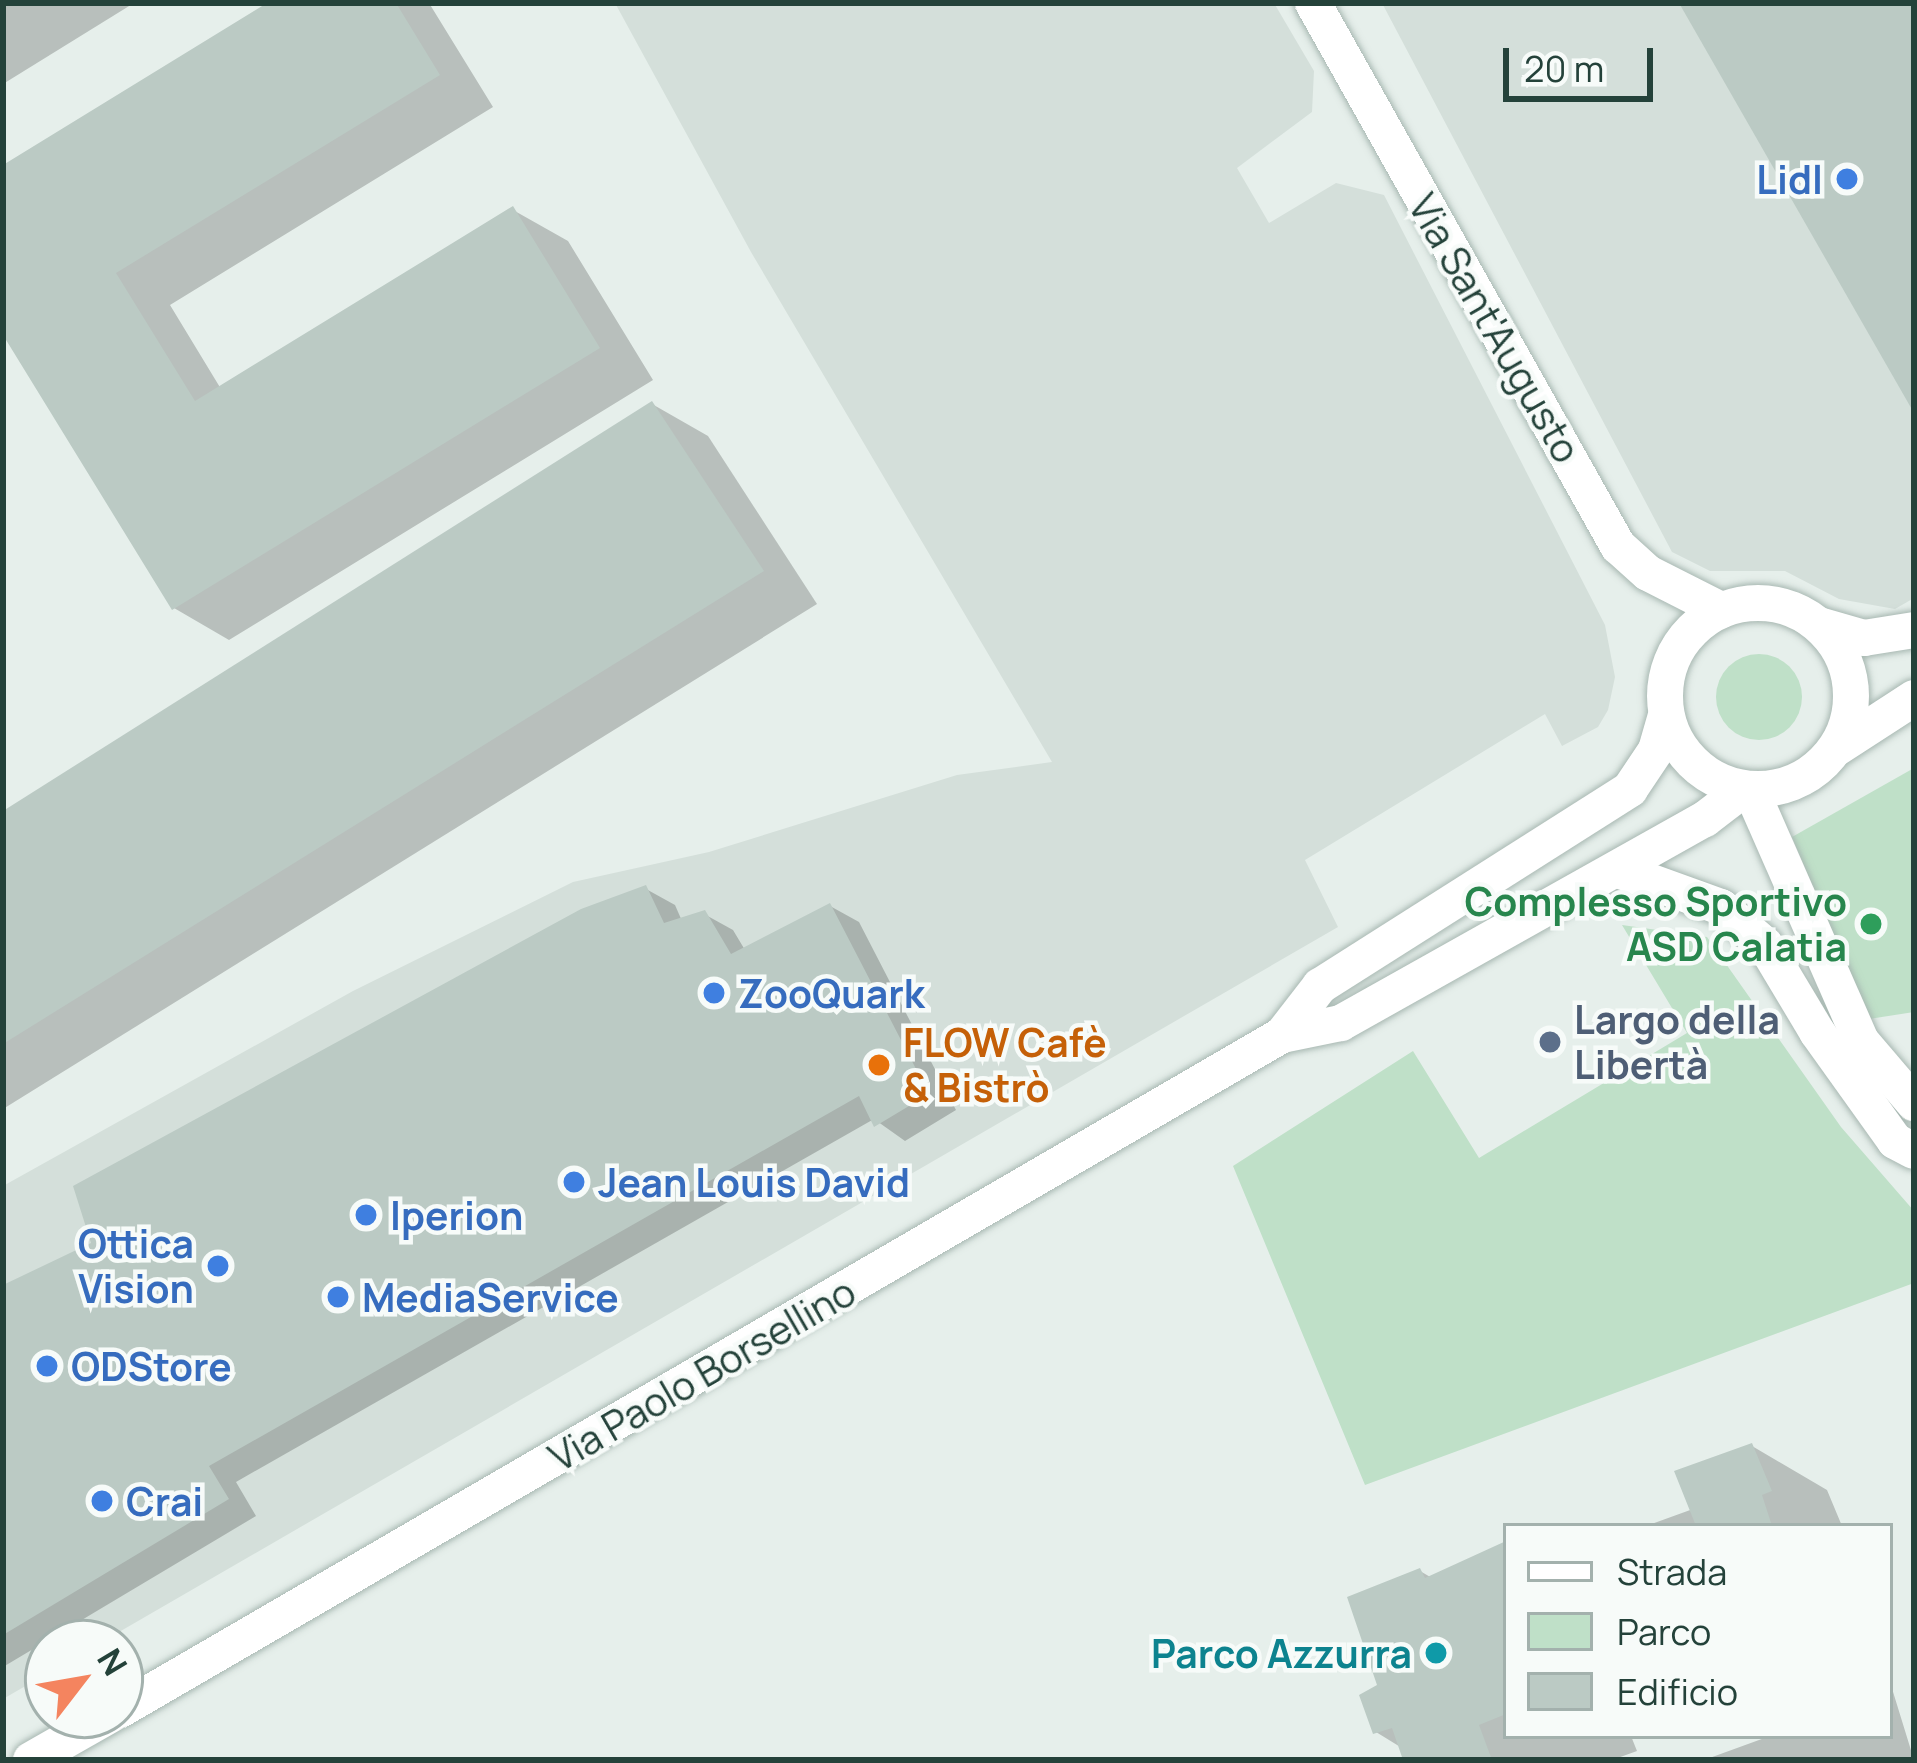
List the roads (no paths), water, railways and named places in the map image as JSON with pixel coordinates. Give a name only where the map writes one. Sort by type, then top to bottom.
[{"type":"main road","name":"Via Sant'Augusto","points":[[1313,3],[1618,545],[1648,573],[1720,610]]},
{"type":"main road","points":[[1914,630],[1864,638],[1761,602],[1720,610],[1681,642],[1664,689],[1666,714],[1694,764],[1748,790],[1800,780],[1837,748],[1914,698]]},
{"type":"main road","points":[[1819,625],[1848,670],[1852,697],[1837,748]]},
{"type":"main road","name":"Via Paolo Borsellino","points":[[1282,1035],[1320,986],[1630,789],[1656,750],[1666,714]]},
{"type":"main road","points":[[1748,790],[1861,1041],[1914,1103]]},
{"type":"main road","name":"Via Paolo Borsellino","points":[[144,1695],[1282,1035],[1341,1023],[1618,869],[1748,790]]},
{"type":"main road","points":[[1618,869],[1721,907],[1765,945],[1816,1032],[1895,1141],[1914,1150]]},
{"type":"main road","points":[[32,1760],[68,1739]]},
{"type":"place","name":"Lidl","points":[[1847,179]]},
{"type":"place","name":"Complesso Sportivo ASD Calatia","points":[[1871,924]]},
{"type":"place","name":"ZooQuark","points":[[714,993]]},
{"type":"place","name":"Largo della Libertà","points":[[1550,1042]]},
{"type":"place","name":"FLOW Cafè & Bistrò","points":[[879,1065]]},
{"type":"place","name":"Jean Louis David","points":[[574,1182]]},
{"type":"place","name":"Iperion","points":[[366,1215]]},
{"type":"place","name":"Ottica Vision","points":[[218,1266]]},
{"type":"place","name":"MediaService","points":[[338,1297]]},
{"type":"place","name":"ODStore","points":[[47,1366]]},
{"type":"place","name":"Crai","points":[[102,1501]]},
{"type":"place","name":"Parco Azzurra","points":[[1436,1653]]}]
